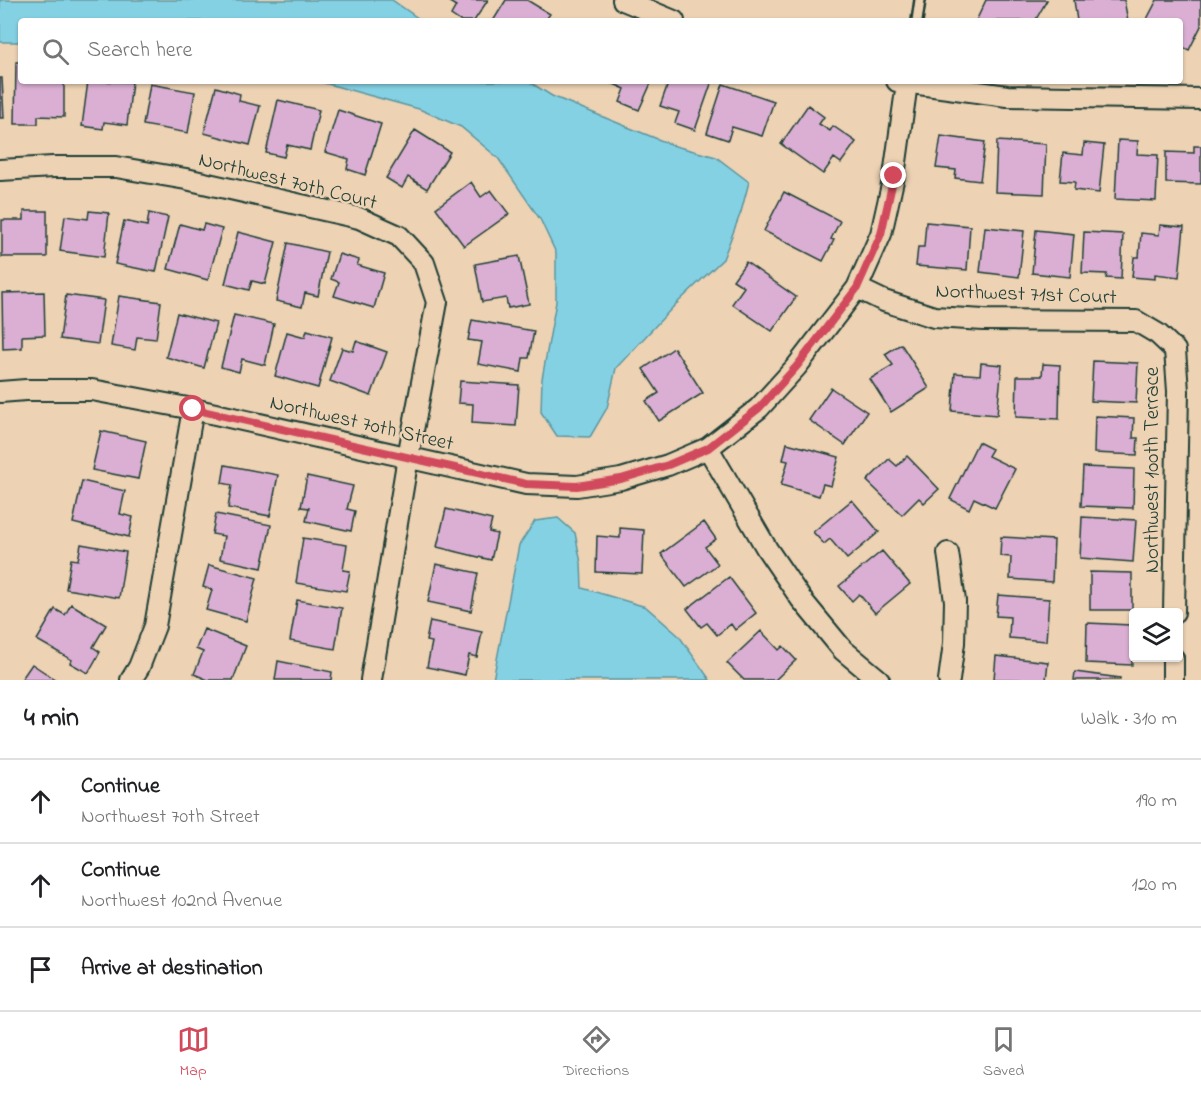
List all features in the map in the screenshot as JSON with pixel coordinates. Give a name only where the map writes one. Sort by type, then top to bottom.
[{"type":"street","points":[[623,0],[667,18]]},
{"type":"street","name":"Northwest 70th Street","points":[[0,392],[92,390],[193,409],[526,484],[577,486],[621,479],[668,465],[708,448],[759,408],[797,366],[857,288],[881,234],[894,176],[904,84]]},
{"type":"street","points":[[919,84],[1007,96],[1201,99]]},
{"type":"street","name":"Northwest 70th Court","points":[[0,170],[116,167],[186,179],[359,218],[399,236],[424,263],[437,302],[408,457],[371,680]]},
{"type":"street","name":"Northwest 71st Court","points":[[857,288],[884,301],[934,316],[984,320],[1136,321],[1158,334]]},
{"type":"street","name":"Northwest 100th Terrace","points":[[1158,334],[1175,350],[1178,391],[1174,608]]},
{"type":"street","points":[[131,680],[139,667],[155,626],[193,409]]},
{"type":"street","points":[[708,448],[767,549],[801,599],[843,650],[879,680]]},
{"type":"street","points":[[948,553],[955,601],[954,643],[949,680]]},
{"type":"street","points":[[1173,662],[1173,680]]},
{"type":"lane","points":[[917,18],[920,0]]},
{"type":"water","points":[[0,0],[392,0],[418,18],[18,18],[18,42],[0,42]]},
{"type":"water","points":[[328,84],[533,84],[552,96],[675,146],[716,157],[749,182],[741,212],[723,259],[674,306],[616,368],[607,408],[590,437],[557,436],[541,412],[542,379],[556,302],[556,253],[540,219],[498,158],[461,127],[419,109]]},
{"type":"water","points":[[558,518],[575,533],[581,563],[582,588],[646,607],[679,636],[710,680],[493,680],[519,545],[535,521]]},
{"type":"building","points":[[446,0],[488,0],[476,18],[456,18],[451,15],[456,6]]},
{"type":"building","points":[[506,0],[527,0],[550,14],[547,18],[495,18]]},
{"type":"building","points":[[986,0],[1047,0],[1037,18],[977,18]]},
{"type":"building","points":[[1074,0],[1124,0],[1127,18],[1077,18]]},
{"type":"building","points":[[1157,0],[1201,0],[1201,26],[1189,50],[1183,47],[1183,18],[1148,18]]},
{"type":"building","points":[[16,62],[18,62],[18,84],[64,84],[64,117],[38,116],[38,124],[15,124]]},
{"type":"building","points":[[0,78],[2,78],[4,118],[0,118]]},
{"type":"building","points":[[88,84],[132,84],[127,125],[104,122],[103,129],[82,126]]},
{"type":"building","points":[[150,84],[195,92],[188,133],[143,125]]},
{"type":"building","points":[[614,84],[651,84],[639,110],[620,102],[625,89]]},
{"type":"building","points":[[668,84],[711,84],[695,130],[675,123],[679,112],[660,106]]},
{"type":"building","points":[[723,84],[774,101],[762,136],[732,127],[728,140],[707,133]]},
{"type":"building","points":[[216,87],[240,94],[239,101],[260,106],[250,145],[204,133]]},
{"type":"building","points":[[278,100],[319,110],[310,150],[287,145],[284,157],[266,153]]},
{"type":"building","points":[[808,105],[824,117],[819,124],[830,131],[833,126],[856,142],[841,163],[834,158],[823,174],[781,144]]},
{"type":"building","points":[[338,110],[381,124],[365,175],[347,169],[349,159],[325,152]]},
{"type":"building","points":[[415,130],[450,152],[427,189],[408,177],[402,188],[386,178]]},
{"type":"building","points":[[941,136],[985,142],[980,181],[955,178],[956,170],[936,168]]},
{"type":"building","points":[[1118,140],[1138,141],[1137,154],[1158,155],[1156,201],[1115,199]]},
{"type":"building","points":[[997,141],[1046,144],[1044,194],[995,192]]},
{"type":"building","points":[[1084,143],[1104,145],[1099,193],[1074,190],[1075,182],[1060,181],[1063,153],[1083,155]]},
{"type":"building","points":[[1194,146],[1201,146],[1201,184],[1166,183],[1166,152],[1194,153]]},
{"type":"building","points":[[471,182],[481,197],[491,190],[509,214],[464,246],[436,208]]},
{"type":"building","points":[[784,192],[840,221],[831,239],[834,240],[823,261],[764,231]]},
{"type":"building","points":[[24,211],[47,211],[47,257],[2,257],[2,220],[24,220]]},
{"type":"building","points":[[89,211],[109,213],[104,257],[60,251],[65,216],[88,219]]},
{"type":"building","points":[[149,213],[168,217],[156,272],[115,264],[124,221],[147,226]]},
{"type":"building","points":[[926,222],[970,226],[967,270],[916,266],[918,247],[924,247]]},
{"type":"building","points":[[180,224],[202,230],[204,224],[222,229],[208,280],[168,269]]},
{"type":"building","points":[[1160,225],[1184,227],[1179,277],[1155,274],[1155,279],[1132,277],[1134,257],[1139,257],[1141,233],[1159,235]]},
{"type":"building","points":[[985,227],[1024,231],[1019,277],[980,272]]},
{"type":"building","points":[[1036,230],[1074,234],[1070,277],[1032,273]]},
{"type":"building","points":[[238,232],[276,242],[265,284],[252,281],[249,290],[225,284]]},
{"type":"building","points":[[1084,232],[1123,234],[1121,279],[1106,278],[1107,274],[1082,273]]},
{"type":"building","points":[[288,243],[327,252],[318,296],[305,293],[302,307],[276,301]]},
{"type":"building","points":[[339,254],[359,260],[357,265],[384,273],[374,308],[334,296],[339,282],[331,279]]},
{"type":"building","points":[[519,256],[529,304],[508,308],[506,298],[482,302],[475,264]]},
{"type":"building","points":[[746,262],[796,297],[772,331],[732,304],[744,287],[733,280]]},
{"type":"building","points":[[44,292],[45,335],[22,336],[22,348],[3,349],[2,293]]},
{"type":"building","points":[[66,295],[104,300],[98,344],[60,339]]},
{"type":"building","points":[[119,296],[161,302],[156,339],[137,337],[135,350],[111,346]]},
{"type":"building","points":[[177,313],[216,323],[204,368],[166,357]]},
{"type":"building","points":[[234,315],[274,324],[265,365],[242,359],[239,372],[221,367]]},
{"type":"building","points":[[472,320],[534,331],[529,358],[523,358],[521,372],[478,364],[482,342],[468,340]]},
{"type":"building","points":[[307,330],[332,337],[318,388],[275,376],[287,332],[305,337]]},
{"type":"building","points":[[356,341],[387,352],[371,396],[330,381],[342,348],[353,351]]},
{"type":"building","points":[[901,344],[929,388],[891,412],[870,379],[893,365],[885,354]]},
{"type":"building","points":[[674,348],[703,393],[659,421],[646,401],[659,393],[643,369]]},
{"type":"building","points":[[1093,361],[1138,363],[1136,403],[1091,401]]},
{"type":"building","points":[[981,363],[1002,365],[997,415],[952,411],[955,373],[980,375]]},
{"type":"building","points":[[1043,364],[1060,365],[1059,419],[1016,417],[1017,376],[1042,376]]},
{"type":"building","points":[[460,381],[519,385],[516,426],[472,423],[473,404],[458,403]]},
{"type":"building","points":[[831,388],[867,412],[845,445],[809,420]]},
{"type":"building","points":[[1095,416],[1134,418],[1133,438],[1138,438],[1137,455],[1094,453]]},
{"type":"building","points":[[101,431],[146,441],[138,479],[92,470]]},
{"type":"building","points":[[978,442],[992,449],[988,456],[1015,469],[995,508],[974,498],[969,509],[950,499]]},
{"type":"building","points":[[787,443],[839,457],[831,486],[823,484],[819,496],[781,485],[788,461],[783,460]]},
{"type":"building","points":[[907,456],[939,489],[924,503],[919,498],[902,515],[867,481],[889,459],[897,466]]},
{"type":"building","points":[[225,465],[278,475],[270,516],[228,508],[232,485],[222,483]]},
{"type":"building","points":[[1083,467],[1134,469],[1133,508],[1081,506]]},
{"type":"building","points":[[307,476],[353,486],[347,509],[355,511],[351,531],[306,521],[309,508],[301,507]]},
{"type":"building","points":[[82,481],[125,491],[120,514],[133,517],[129,537],[73,523]]},
{"type":"building","points":[[852,500],[879,532],[847,559],[830,539],[824,544],[813,532]]},
{"type":"building","points":[[446,509],[492,520],[489,532],[497,534],[491,560],[437,547]]},
{"type":"building","points":[[216,514],[271,525],[262,568],[220,559],[224,536],[212,534]]},
{"type":"building","points":[[1082,517],[1136,520],[1133,562],[1080,558]]},
{"type":"building","points":[[704,522],[716,539],[705,547],[718,564],[686,587],[661,554]]},
{"type":"building","points":[[620,528],[644,530],[642,574],[596,572],[597,536],[620,538]]},
{"type":"building","points":[[1001,537],[1054,540],[1052,582],[1010,579],[1011,557],[1000,556]]},
{"type":"building","points":[[303,538],[347,545],[343,570],[350,571],[346,591],[296,583]]},
{"type":"building","points":[[81,544],[126,552],[119,598],[66,589],[71,559],[78,560]]},
{"type":"building","points":[[882,551],[910,584],[875,613],[859,594],[852,601],[839,586]]},
{"type":"building","points":[[436,564],[478,573],[471,611],[428,602]]},
{"type":"building","points":[[209,565],[257,578],[246,621],[206,610],[212,590],[203,587]]},
{"type":"building","points":[[1090,572],[1132,573],[1132,608],[1129,610],[1090,610]]},
{"type":"building","points":[[729,577],[756,613],[735,630],[731,624],[717,635],[707,623],[701,627],[687,609]]},
{"type":"building","points":[[998,595],[1049,599],[1046,641],[1009,638],[1010,617],[996,616]]},
{"type":"building","points":[[297,600],[342,608],[335,649],[290,641]]},
{"type":"building","points":[[71,604],[106,625],[93,647],[100,652],[88,673],[70,663],[72,660],[37,640],[55,609],[65,615]]},
{"type":"building","points":[[430,621],[482,632],[477,657],[469,655],[465,675],[427,667],[432,642],[426,641]]},
{"type":"building","points":[[1087,623],[1129,625],[1129,662],[1132,662],[1132,665],[1086,663]]},
{"type":"building","points":[[204,629],[246,646],[233,680],[208,680],[194,674],[203,652],[196,649]]},
{"type":"building","points":[[761,631],[779,650],[783,646],[796,660],[775,680],[744,680],[727,663]]},
{"type":"building","points":[[996,656],[1048,662],[1046,680],[994,679]]},
{"type":"building","points":[[278,661],[332,672],[331,680],[275,680]]},
{"type":"building","points":[[32,664],[56,680],[21,680]]},
{"type":"building","points":[[1075,672],[1120,678],[1120,680],[1074,680]]},
{"type":"route","points":[[193,409],[526,484],[577,486],[621,479],[668,465],[708,448],[759,408],[797,366],[857,288],[881,234],[894,176]]}]
